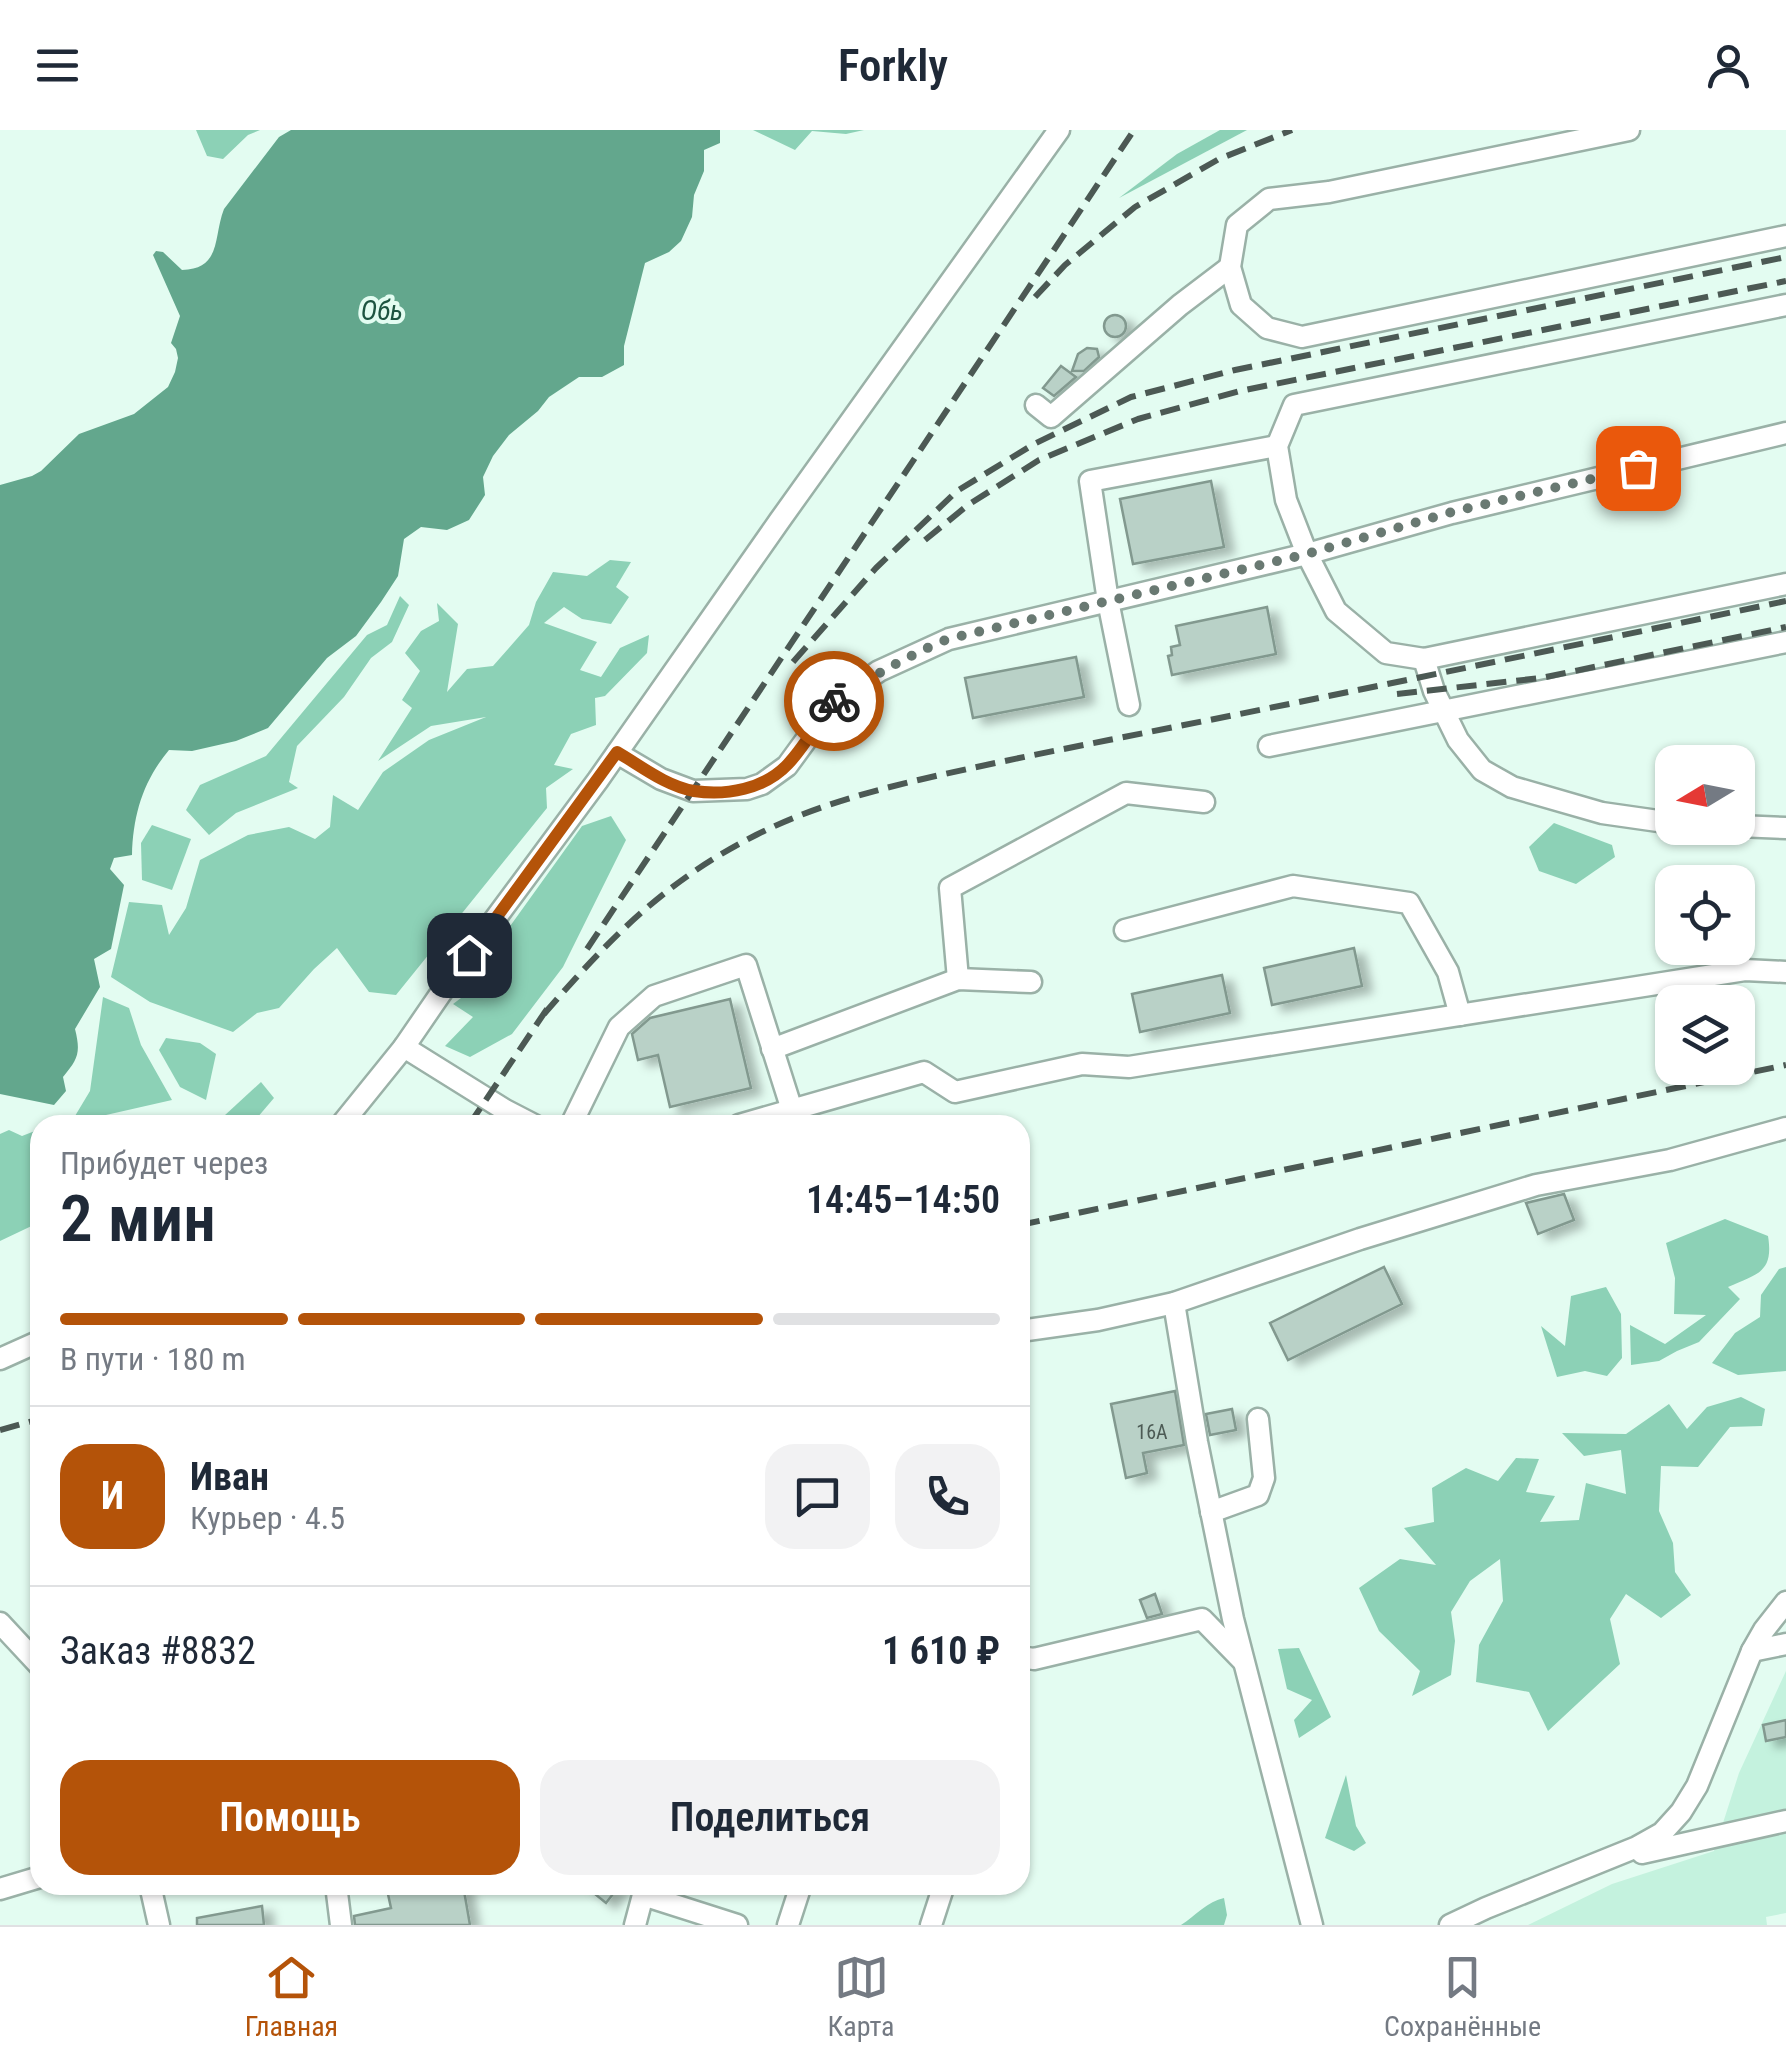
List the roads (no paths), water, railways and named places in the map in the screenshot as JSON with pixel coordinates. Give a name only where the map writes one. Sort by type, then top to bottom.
[{"type":"street","points":[[349,1115],[404,1047],[617,752],[1059,130]]},
{"type":"street","points":[[1629,130],[1329,192],[1269,199],[1238,225],[1230,267],[1241,304],[1267,328],[1302,337],[1786,236]]},
{"type":"street","points":[[1036,405],[1051,417],[1230,267]]},
{"type":"street","points":[[1786,305],[1294,405],[1277,446],[1286,500],[1336,612],[1386,653],[1424,660],[1786,584]]},
{"type":"street","points":[[617,752],[661,779],[693,791],[729,791],[762,784],[787,766],[833,702],[892,665],[948,639],[1307,554],[1452,512],[1786,433]]},
{"type":"street","points":[[1129,705],[1090,482],[1277,446]]},
{"type":"street","points":[[1269,746],[1786,642]]},
{"type":"street","points":[[1424,660],[1458,740],[1482,770],[1512,787],[1602,813],[1655,821]]},
{"type":"street","points":[[958,979],[950,888],[1126,793],[1204,802]]},
{"type":"street","points":[[1755,827],[1786,828]]},
{"type":"street","points":[[1126,930],[1293,886],[1409,903],[1448,972],[1460,1014]]},
{"type":"street","points":[[576,1115],[618,1026],[654,996],[746,964],[792,1110]]},
{"type":"street","points":[[775,1115],[924,1072],[955,1092],[1082,1064],[1128,1067],[1746,970],[1786,972]]},
{"type":"street","points":[[772,1049],[958,979],[1032,982]]},
{"type":"street","points":[[404,1047],[515,1115]]},
{"type":"street","points":[[1030,1330],[1174,1304],[1360,1239],[1536,1185],[1670,1160],[1786,1128]]},
{"type":"street","points":[[1174,1304],[1232,1619],[1312,1925]]},
{"type":"street","points":[[0,1359],[30,1346]]},
{"type":"street","points":[[1211,1512],[1258,1495],[1264,1478],[1258,1419]]},
{"type":"street","points":[[1450,1925],[1652,1840],[1681,1812],[1704,1769],[1752,1651],[1786,1602]]},
{"type":"street","points":[[1030,1657],[1202,1618],[1244,1662]]},
{"type":"street","points":[[0,1623],[30,1655]]},
{"type":"street","points":[[1752,1651],[1786,1644]]},
{"type":"street","points":[[1600,1862],[1786,1821]]},
{"type":"street","points":[[0,1889],[30,1880]]},
{"type":"street","points":[[152,1895],[160,1925]]},
{"type":"street","points":[[337,1895],[341,1925]]},
{"type":"street","points":[[635,1925],[643,1895],[737,1925]]},
{"type":"street","points":[[788,1925],[798,1895]]},
{"type":"street","points":[[931,1925],[941,1895]]},
{"type":"water","name":"Обь","points":[[291,130],[720,130],[720,143],[704,150],[704,171],[681,241],[669,252],[645,263],[624,346],[624,365],[602,377],[579,377],[549,397],[509,435],[483,477],[485,495],[469,520],[447,530],[421,527],[404,539],[398,576],[381,602],[356,636],[327,658],[268,728],[236,741],[192,751],[169,750],[141,799],[132,855],[114,858],[110,869],[124,885],[111,949],[94,959],[100,987],[75,1029],[78,1050],[63,1077],[66,1091],[54,1105],[0,1094],[0,485],[41,471],[79,434],[134,414],[168,387],[178,358],[171,343],[180,316],[153,255],[163,252],[182,270],[204,264],[214,250],[224,209],[279,137]]},
{"type":"railway","points":[[587,949],[1134,130]]},
{"type":"railway","points":[[1035,297],[1065,265],[1135,207],[1219,159],[1292,130]]},
{"type":"railway","points":[[793,662],[876,568],[957,491],[1034,444],[1131,397],[1235,370],[1786,257]]},
{"type":"railway","points":[[925,540],[968,505],[1039,460],[1138,419],[1240,391],[1786,281]]},
{"type":"railway","points":[[544,1014],[592,960],[666,892],[756,835],[834,803],[998,762],[1786,601]]},
{"type":"railway","points":[[1397,694],[1541,678],[1786,627]]},
{"type":"railway","points":[[476,1115],[551,1003]]},
{"type":"railway","points":[[1030,1223],[1786,1065]]},
{"type":"railway","points":[[0,1430],[30,1422]]}]
